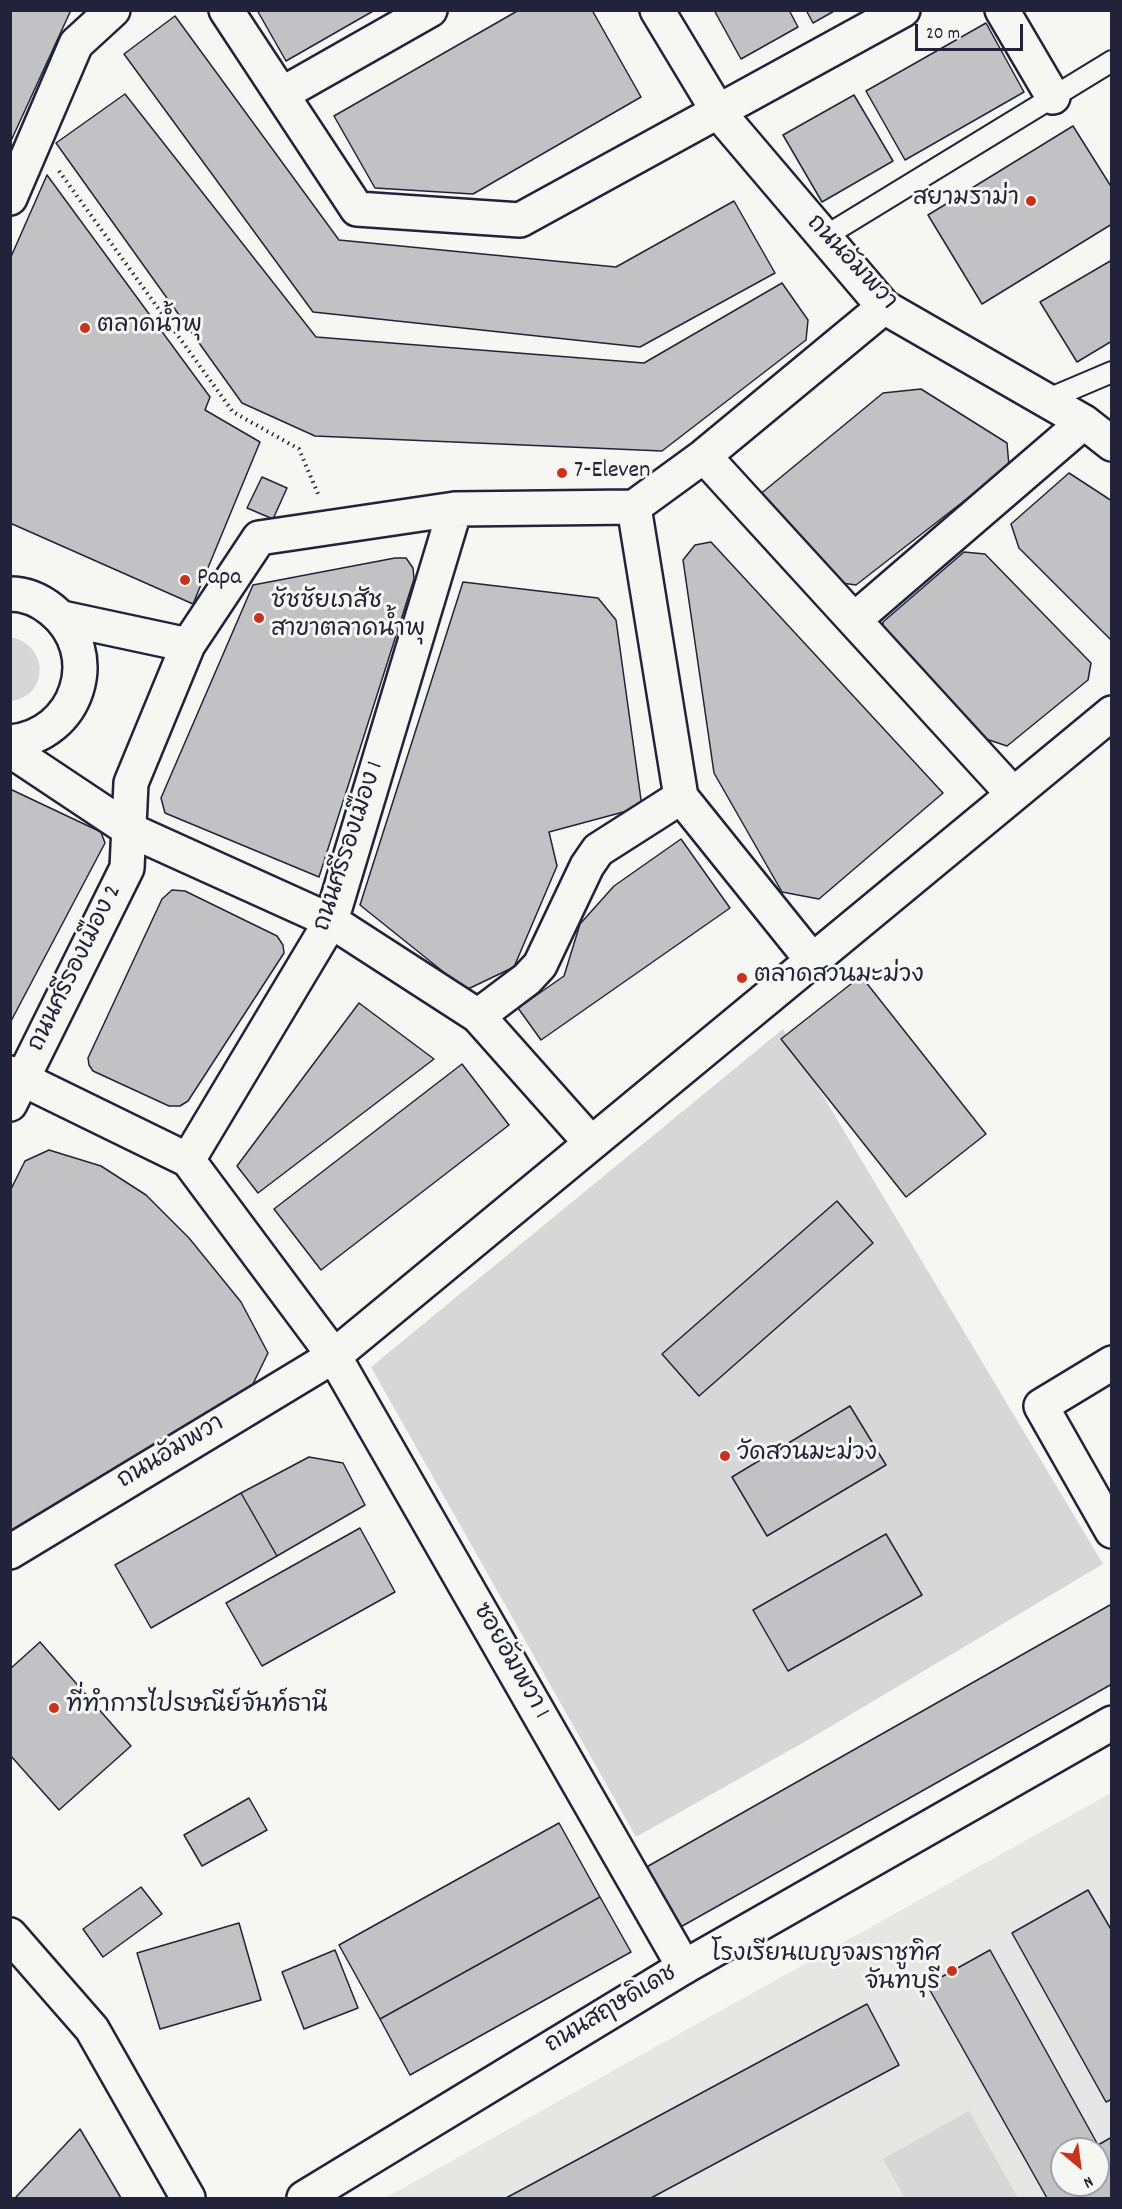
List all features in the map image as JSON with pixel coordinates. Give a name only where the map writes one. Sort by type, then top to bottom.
[{"type":"street","points":[[10,198],[76,44],[113,10]]},
{"type":"street","points":[[226,10],[357,209],[520,220],[903,10]]},
{"type":"street","points":[[282,94],[430,10]]},
{"type":"street","name":"ถนนอัมพวา","points":[[657,10],[718,113],[884,307],[1084,422],[1112,444]]},
{"type":"street","points":[[1002,10],[1053,97]]},
{"type":"street","points":[[812,960],[681,797],[634,507],[704,456],[884,307]]},
{"type":"street","points":[[854,620],[1084,422]]},
{"type":"street","points":[[704,456],[1013,794],[1112,713]]},
{"type":"street","name":"ถนนศรีรองเมือง 2","points":[[15,1085],[127,868],[131,783],[188,645],[259,538],[455,509],[634,507]]},
{"type":"street","name":"ถนนศรีรองเมือง 1","points":[[188,1160],[331,921],[455,509]]},
{"type":"street","points":[[10,594],[18,594],[42,602],[62,618],[75,640],[81,665],[77,691],[65,714],[46,731],[24,741],[10,742]]},
{"type":"street","points":[[62,618],[188,645]]},
{"type":"street","points":[[10,750],[130,830],[331,921],[478,1016],[591,1143]]},
{"type":"street","name":"ถนนอัมพวา","points":[[10,1551],[334,1356],[1013,794]]},
{"type":"street","points":[[478,1016],[527,979],[540,965],[587,866],[598,850],[681,797]]},
{"type":"street","points":[[15,1085],[188,1160]]},
{"type":"street","name":"ซอยอัมพวา 1","points":[[188,1160],[334,1356],[684,1967]]},
{"type":"street","points":[[1112,1363],[1041,1406],[1112,1531]]},
{"type":"street","name":"ถนนสฤษดิเดช","points":[[304,2199],[684,1967],[1112,1723]]},
{"type":"street","points":[[10,1935],[92,2030],[188,2199]]},
{"type":"lane","points":[[824,237],[1112,62]]},
{"type":"lane","points":[[1046,400],[1112,372]]},
{"type":"path","points":[[36,139],[233,412],[299,449],[333,527]]},
{"type":"shaded area","points":[[10,637],[23,642],[32,649],[38,659],[40,670],[33,690],[24,697],[11,701]]},
{"type":"shaded area","name":"วัดสวนมะม่วง","points":[[783,1029],[1103,1564],[813,1737],[636,1837],[371,1367]]},
{"type":"shaded area","name":"โรงเรียนเบญจมราชูทิศ จันทบุรี","points":[[1111,1793],[1111,2198],[385,2198]]},
{"type":"shaded area","points":[[969,2111],[1018,2198],[905,2198],[883,2159]]},
{"type":"building","points":[[10,10],[71,10],[10,143]]},
{"type":"building","points":[[257,10],[375,10],[286,61]]},
{"type":"building","points":[[519,10],[592,10],[641,97],[473,194],[375,188],[334,116]]},
{"type":"building","points":[[714,10],[789,10],[798,27],[741,59]]},
{"type":"building","points":[[806,10],[836,10],[813,23]]},
{"type":"building","points":[[175,16],[339,240],[616,267],[734,201],[775,273],[640,347],[313,312],[124,54]]},
{"type":"building","points":[[986,23],[1024,92],[905,160],[866,91]]},
{"type":"building","points":[[125,94],[316,337],[644,363],[782,283],[808,320],[806,340],[662,451],[315,436],[242,403],[56,143]]},
{"type":"building","points":[[854,95],[893,161],[822,202],[783,135]]},
{"type":"building","name":"สยามราม่า","points":[[1073,126],[1112,188],[1112,224],[982,304],[928,215]]},
{"type":"building","name":"ตลาดน้ำพุ","points":[[47,175],[210,397],[205,410],[260,442],[193,604],[10,523],[10,259]]},
{"type":"building","points":[[1112,260],[1112,341],[1077,362],[1040,302]]},
{"type":"building","points":[[921,389],[1007,443],[1009,466],[856,585],[834,582],[758,496],[883,393]]},
{"type":"building","points":[[1069,473],[1112,501],[1112,641],[1019,548],[1011,524]]},
{"type":"building","points":[[262,477],[287,488],[273,519],[247,508]]},
{"type":"building","points":[[711,542],[943,793],[819,899],[782,892],[714,773],[683,560],[695,545]]},
{"type":"building","points":[[964,552],[985,554],[1091,663],[1088,680],[1007,746],[986,739],[884,638],[883,622]]},
{"type":"building","points":[[395,558],[406,558],[413,568],[414,579],[319,877],[165,813],[161,798],[253,585]]},
{"type":"building","points":[[463,582],[598,598],[616,620],[642,807],[549,832],[557,866],[514,967],[466,990],[360,905]]},
{"type":"building","points":[[10,789],[101,832],[105,843],[10,1023]]},
{"type":"building","points":[[681,839],[730,908],[541,1040],[518,1008],[564,976],[580,924],[614,886]]},
{"type":"building","points":[[172,890],[185,891],[277,936],[283,945],[284,953],[188,1101],[180,1106],[169,1106],[93,1071],[88,1058],[162,899]]},
{"type":"building","points":[[861,976],[986,1134],[906,1197],[781,1039]]},
{"type":"building","points":[[359,1003],[434,1059],[258,1193],[237,1166]]},
{"type":"building","points":[[462,1064],[509,1125],[321,1270],[274,1209]]},
{"type":"building","points":[[49,1150],[101,1166],[146,1195],[189,1238],[241,1302],[268,1353],[250,1390],[10,1531],[10,1191],[25,1161]]},
{"type":"building","points":[[837,1201],[873,1243],[699,1396],[662,1354]]},
{"type":"building","points":[[850,1406],[886,1465],[767,1536],[732,1477]]},
{"type":"building","points":[[309,1457],[343,1463],[365,1505],[277,1556],[241,1493]]},
{"type":"building","points":[[241,1493],[277,1556],[151,1628],[115,1565]]},
{"type":"building","points":[[360,1528],[395,1592],[262,1666],[226,1603]]},
{"type":"building","points":[[886,1534],[922,1595],[788,1671],[753,1610]]},
{"type":"building","points":[[1110,1605],[1112,1608],[1112,1684],[677,1929],[643,1869]]},
{"type":"building","name":"ที่ทำการไปรษณีย์จันท์ธานี","points":[[40,1642],[131,1746],[59,1810],[10,1755],[10,1669]]},
{"type":"building","points":[[249,1798],[267,1830],[202,1866],[184,1835]]},
{"type":"building","points":[[559,1823],[600,1897],[380,2019],[339,1945]]},
{"type":"building","points":[[141,1887],[162,1914],[103,1957],[83,1929]]},
{"type":"building","points":[[1088,1890],[1112,1931],[1112,2099],[1106,2102],[1012,1933]]},
{"type":"building","points":[[600,1897],[631,1952],[410,2075],[380,2019]]},
{"type":"building","points":[[239,1923],[261,2000],[160,2029],[137,1953]]},
{"type":"building","points":[[335,1950],[358,2008],[304,2029],[282,1972]]},
{"type":"building","points":[[990,1950],[1094,2137],[1050,2137],[1050,2197],[1110,2197],[1110,2138],[1112,2137],[1112,2198],[1047,2198],[927,1985]]},
{"type":"building","points":[[867,2004],[899,2065],[651,2198],[506,2198]]},
{"type":"building","points":[[80,2129],[121,2198],[17,2198],[16,2197]]},
{"type":"place","name":"สยามราม่า","points":[[1031,201]]},
{"type":"place","name":"ตลาดน้ำพุ","points":[[85,328]]},
{"type":"place","name":"7-Eleven","points":[[562,473]]},
{"type":"place","name":"Papa","points":[[185,580]]},
{"type":"place","name":"ชัชชัยเภสัช สาขาตลาดน้ำพุ","points":[[259,618]]},
{"type":"place","name":"ตลาดสวนมะม่วง","points":[[742,978]]},
{"type":"place","name":"วัดสวนมะม่วง","points":[[725,1456]]},
{"type":"place","name":"ที่ทำการไปรษณีย์จันท์ธานี","points":[[54,1708]]},
{"type":"place","name":"โรงเรียนเบญจมราชูทิศ จันทบุรี","points":[[952,1971]]}]
